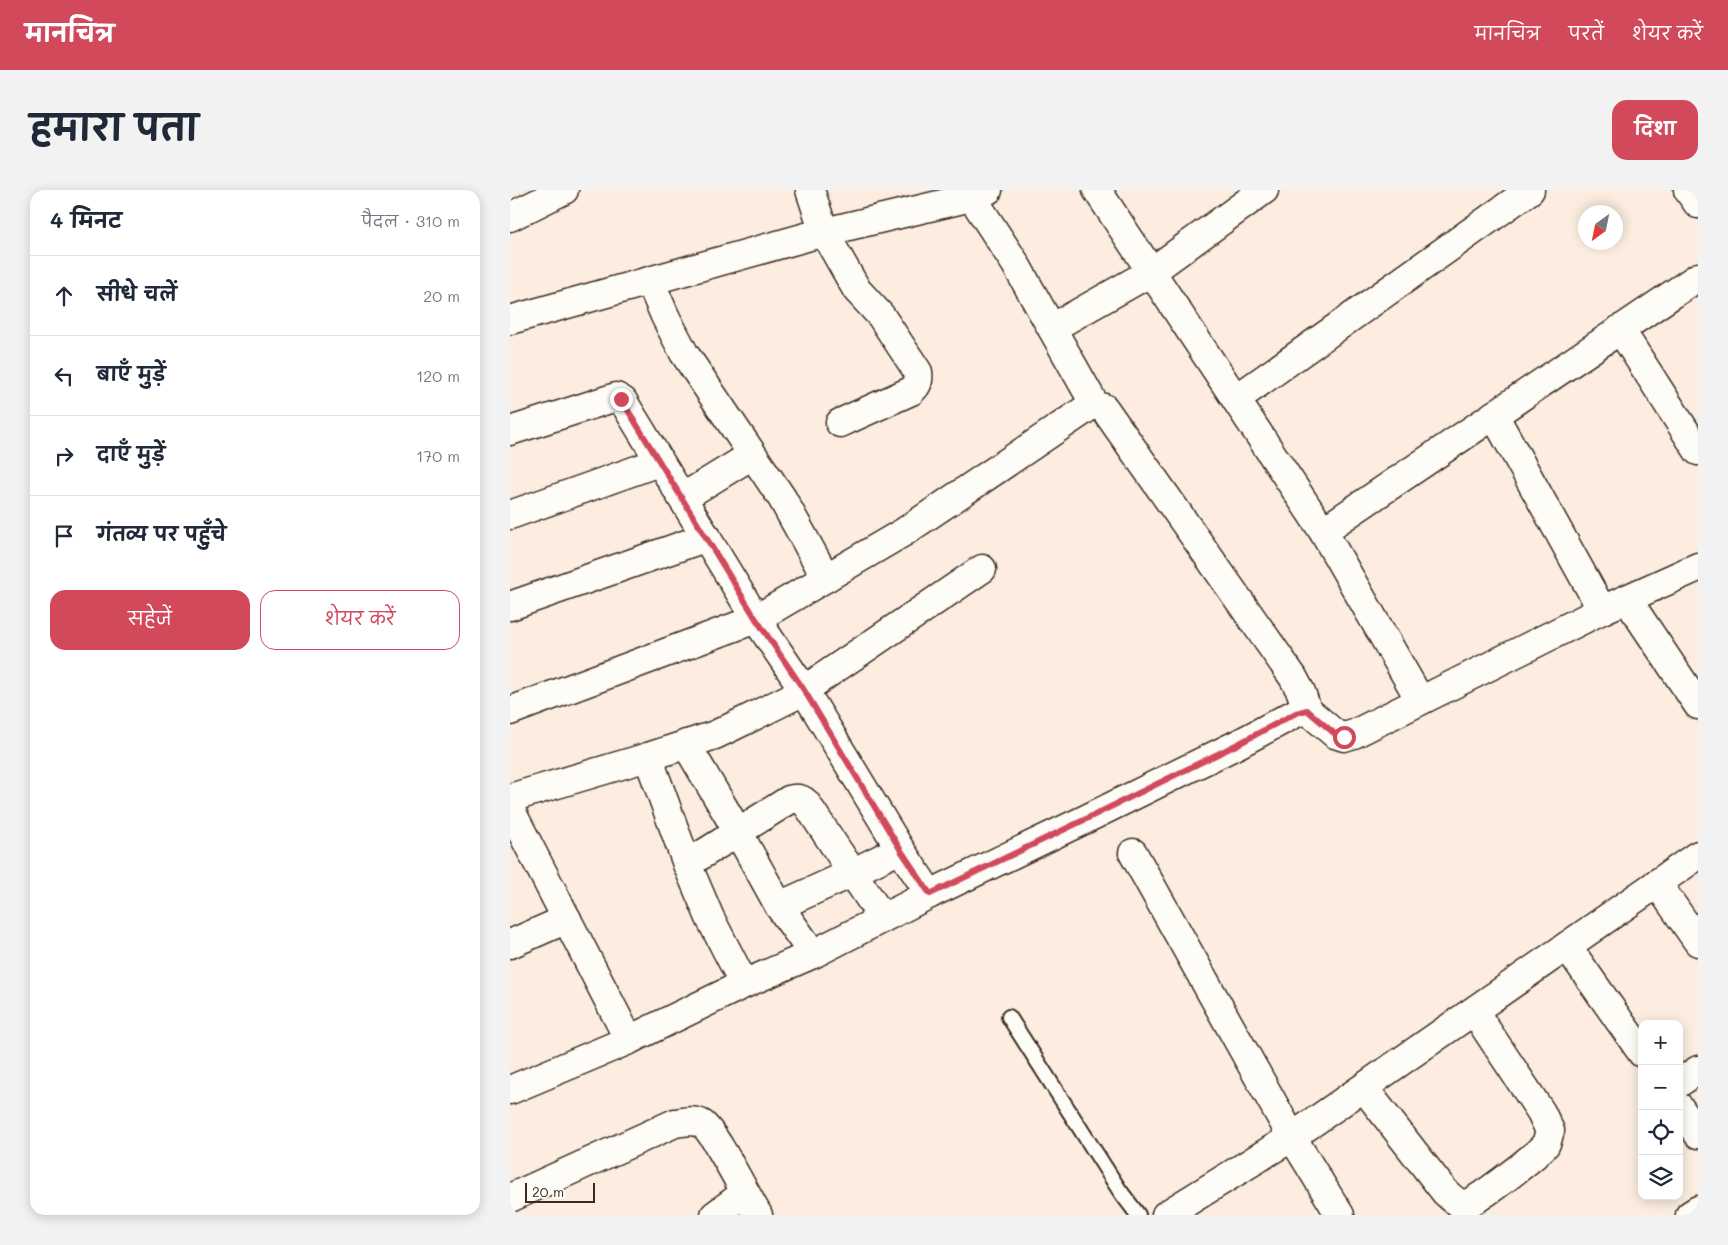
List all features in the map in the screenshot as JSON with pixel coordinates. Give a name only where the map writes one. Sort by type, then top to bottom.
[{"type":"street","points":[[510,218],[564,190]]},
{"type":"street","points":[[810,190],[824,232],[857,290],[881,316],[918,372],[919,379],[912,391],[840,423]]},
{"type":"street","points":[[1097,190],[1323,531],[1420,700]]},
{"type":"street","points":[[1052,328],[1151,272],[1264,190]]},
{"type":"street","points":[[1236,399],[1530,190]]},
{"type":"street","points":[[1688,190],[1698,204]]},
{"type":"street","points":[[510,320],[824,232],[929,198],[980,194],[1015,263],[1095,405],[1104,408],[1288,670],[1301,692],[1307,710],[1335,734],[1344,737],[1354,734],[1602,610],[1698,567]]},
{"type":"street","points":[[1323,531],[1698,277]]},
{"type":"street","points":[[650,281],[684,353],[782,498],[826,578]]},
{"type":"street","points":[[1620,329],[1698,450]]},
{"type":"street","points":[[510,431],[618,397],[623,401],[756,619],[804,690],[900,849],[930,894]]},
{"type":"street","points":[[510,711],[756,619],[904,532],[1095,405]]},
{"type":"street","points":[[1494,415],[1602,610]]},
{"type":"street","points":[[682,498],[752,455]]},
{"type":"street","points":[[510,515],[659,462]]},
{"type":"street","points":[[510,606],[707,537]]},
{"type":"street","points":[[510,798],[648,757],[714,735],[744,721],[804,690],[982,569]]},
{"type":"street","points":[[1627,599],[1698,705]]},
{"type":"street","points":[[510,1090],[629,1040],[744,984],[813,954],[930,894],[1240,743],[1296,713],[1307,710]]},
{"type":"street","points":[[686,744],[779,906],[813,954]]},
{"type":"street","points":[[648,757],[687,864],[710,918],[744,984]]},
{"type":"street","points":[[687,864],[789,800],[798,798],[806,803],[882,918]]},
{"type":"street","points":[[510,809],[629,1040]]},
{"type":"street","points":[[779,906],[900,849]]},
{"type":"street","points":[[1132,853],[1292,1138],[1340,1215]]},
{"type":"street","points":[[1166,1215],[1292,1138],[1698,855]]},
{"type":"street","points":[[1657,884],[1698,942]]},
{"type":"street","points":[[510,944],[567,919]]},
{"type":"street","points":[[1567,946],[1638,1047]]},
{"type":"street","points":[[1364,1088],[1456,1203],[1467,1204],[1479,1197],[1536,1155],[1546,1143],[1550,1131],[1541,1112],[1474,1011]]},
{"type":"street","points":[[1683,1080],[1698,1070]]},
{"type":"street","points":[[1681,1110],[1698,1134]]},
{"type":"street","points":[[510,1198],[675,1123],[692,1120],[703,1124],[713,1136],[751,1204],[715,1215]]},
{"type":"street","points":[[1690,1215],[1698,1210]]},
{"type":"lane","points":[[1009,1017],[1120,1191],[1138,1215]]},
{"type":"route","points":[[621,399],[756,619],[804,690],[900,849],[930,894],[1240,743],[1296,713],[1307,710],[1335,734],[1344,737]]}]
